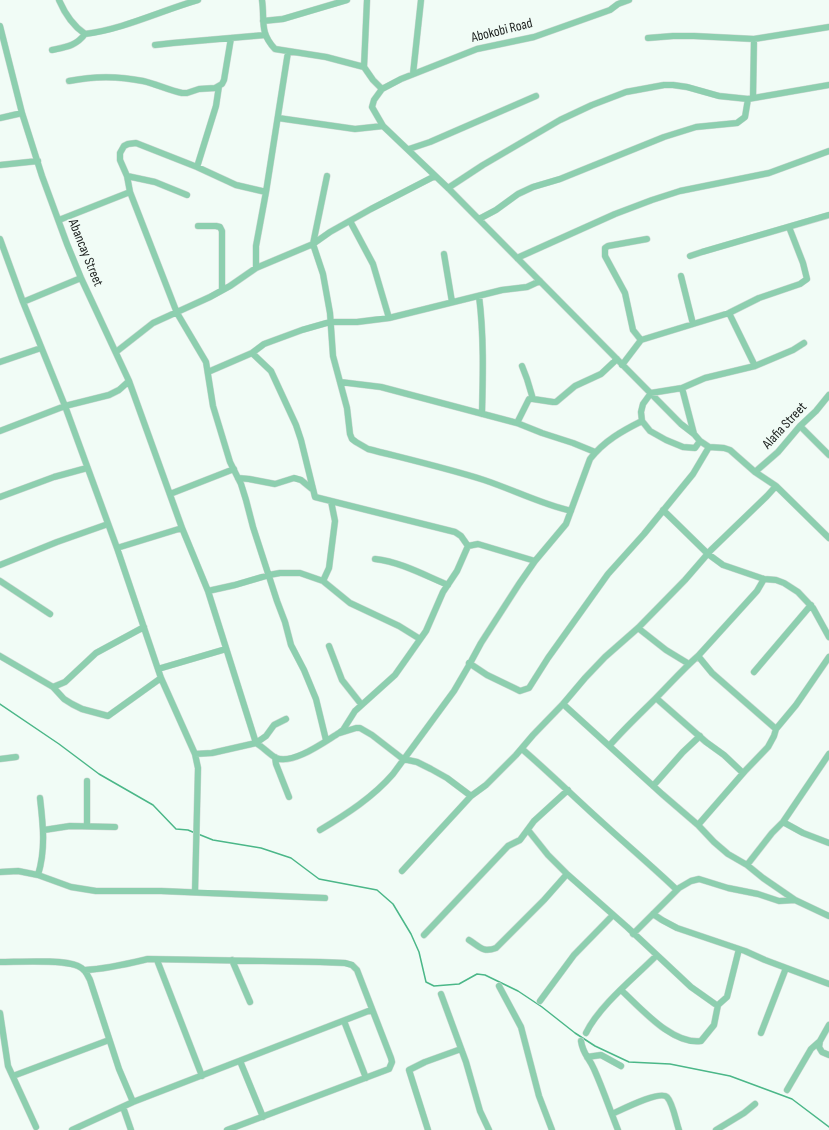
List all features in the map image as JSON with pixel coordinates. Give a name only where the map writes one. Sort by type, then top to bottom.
[{"type":"street","points":[[59,0],[70,22],[78,30],[85,34]]},
{"type":"street","points":[[52,50],[75,44],[80,41],[85,34],[124,25],[170,8],[198,0]]},
{"type":"street","points":[[262,0],[265,35],[269,43],[275,49],[326,57],[364,67]]},
{"type":"street","points":[[263,21],[283,18],[347,0]]},
{"type":"street","points":[[367,0],[364,67],[373,80],[382,89],[374,100],[372,107],[384,126],[479,219],[681,424],[709,447],[727,448],[730,450],[755,472],[776,486],[829,538]]},
{"type":"street","points":[[413,74],[422,0]]},
{"type":"street","name":"Abokobi Road","points":[[382,89],[401,79],[477,49],[534,37],[610,10],[616,2],[629,0]]},
{"type":"street","name":"Abancay Street","points":[[0,26],[3,49],[22,113],[58,220],[81,278],[129,381],[182,528],[208,591],[256,743]]},
{"type":"street","points":[[648,38],[694,36],[754,39],[829,27]]},
{"type":"street","points":[[156,45],[265,35]]},
{"type":"street","points":[[197,167],[216,106],[231,38]]},
{"type":"street","points":[[479,219],[496,210],[518,194],[533,187],[560,179],[657,140],[696,128],[740,122],[745,117],[750,99],[754,39]]},
{"type":"street","points":[[256,268],[256,246],[288,52]]},
{"type":"street","points":[[68,81],[86,78],[124,78],[144,81],[174,91],[187,93],[200,89],[215,88],[221,85]]},
{"type":"street","points":[[448,188],[483,165],[560,120],[592,105],[622,94],[664,85],[673,85],[687,87],[719,96],[750,99],[829,85]]},
{"type":"street","points":[[409,149],[430,142],[536,96]]},
{"type":"street","points":[[0,118],[22,113]]},
{"type":"street","points":[[278,118],[355,129],[384,126]]},
{"type":"street","points":[[266,192],[236,185],[197,167],[140,144],[133,143],[124,146],[120,153],[120,160],[127,176],[130,192],[177,313],[204,357],[216,415],[246,500],[291,645],[304,670],[316,699],[326,740]]},
{"type":"street","points":[[517,258],[615,214],[652,200],[680,191],[769,173],[829,151]]},
{"type":"street","points":[[0,165],[38,161]]},
{"type":"street","points":[[127,176],[155,182],[188,195]]},
{"type":"street","points":[[327,176],[313,244],[324,274],[330,313],[333,356],[347,408],[352,439],[361,446],[416,462],[456,471],[538,501],[571,511]]},
{"type":"street","points":[[116,352],[153,323],[177,313],[222,290],[256,268],[313,244],[330,232],[386,200],[435,176]]},
{"type":"street","points":[[58,220],[130,192]]},
{"type":"street","points":[[690,256],[829,215]]},
{"type":"street","points":[[350,221],[373,264],[389,318]]},
{"type":"street","points":[[198,226],[216,226],[220,227],[222,231],[222,290]]},
{"type":"street","points":[[622,364],[642,340],[729,313],[759,298],[796,285],[807,279],[803,263],[789,227]]},
{"type":"street","points":[[0,239],[23,302],[65,406],[117,548],[161,678],[195,754],[198,768],[195,892]]},
{"type":"street","points":[[642,340],[633,330],[625,293],[604,252],[605,248],[608,246],[646,239]]},
{"type":"street","points":[[444,254],[452,302]]},
{"type":"street","points":[[681,276],[693,324]]},
{"type":"street","points":[[23,302],[81,278]]},
{"type":"street","points":[[208,372],[252,353],[264,344],[302,330],[330,322],[357,322],[389,318],[502,290],[528,287],[540,281]]},
{"type":"street","points":[[479,296],[483,331],[484,379],[482,414]]},
{"type":"street","points":[[729,313],[755,366]]},
{"type":"street","points":[[700,441],[694,448],[683,447],[650,431],[642,421],[641,412],[643,404],[650,393],[682,388],[705,378],[755,366],[793,350],[804,343]]},
{"type":"street","points":[[0,362],[41,348]]},
{"type":"street","points":[[252,353],[271,371],[296,425],[315,497],[455,532],[461,536],[468,546]]},
{"type":"street","points":[[517,423],[529,399],[556,402],[575,386],[601,374],[616,359]]},
{"type":"street","points":[[522,366],[533,399]]},
{"type":"street","points":[[0,431],[65,406],[110,395],[119,390],[129,381]]},
{"type":"street","points":[[340,382],[381,388],[517,423],[546,435],[573,442],[595,452]]},
{"type":"street","points":[[682,388],[694,434]]},
{"type":"street","name":"Alafia Street","points":[[755,472],[778,452],[829,395]]},
{"type":"street","points":[[320,830],[346,814],[373,794],[383,786],[393,774],[454,691],[481,643],[519,584],[535,561],[566,524],[588,463],[595,452],[618,434],[642,421]]},
{"type":"street","points":[[800,426],[829,455]]},
{"type":"street","points":[[469,663],[487,675],[520,691],[529,688],[548,658],[608,574],[644,534],[693,474],[709,447]]},
{"type":"street","points":[[0,497],[54,477],[87,468]]},
{"type":"street","points":[[170,494],[234,469]]},
{"type":"street","points":[[238,478],[249,478],[275,484],[294,478],[301,480],[312,489]]},
{"type":"street","points":[[402,871],[470,796],[486,785],[522,749],[547,719],[564,704],[574,690],[604,657],[638,628],[686,580],[708,554],[768,496],[776,486]]},
{"type":"street","points":[[323,580],[329,568],[336,521],[331,501]]},
{"type":"street","points":[[663,510],[708,554],[723,565],[764,579],[776,580],[798,592],[811,605],[829,637]]},
{"type":"street","points":[[0,565],[57,542],[108,524]]},
{"type":"street","points":[[117,548],[182,528]]},
{"type":"street","points":[[468,546],[478,544],[535,561]]},
{"type":"street","points":[[339,733],[343,730],[354,711],[395,675],[420,639],[429,625],[443,592],[457,571],[468,546]]},
{"type":"street","points":[[375,560],[388,561],[398,564],[448,585]]},
{"type":"street","points":[[208,591],[269,575],[280,573],[300,573],[323,580],[350,603],[399,626],[420,639]]},
{"type":"street","points":[[610,745],[634,719],[698,656],[757,591],[764,579]]},
{"type":"street","points":[[0,581],[50,614]]},
{"type":"street","points":[[754,672],[811,605]]},
{"type":"street","points":[[53,687],[65,682],[96,653],[144,627]]},
{"type":"street","points":[[638,628],[666,650],[689,664]]},
{"type":"street","points":[[329,646],[342,680],[361,704]]},
{"type":"street","points":[[158,669],[226,649]]},
{"type":"street","points":[[0,656],[53,687],[64,699],[72,704],[82,709],[108,716],[161,678]]},
{"type":"street","points":[[698,656],[712,673],[776,729]]},
{"type":"street","points":[[698,825],[743,773],[768,747],[776,729],[796,705],[829,658]]},
{"type":"street","points":[[656,698],[724,755],[743,773]]},
{"type":"street","points":[[564,704],[728,854],[795,900],[829,916]]},
{"type":"street","points":[[195,754],[212,753],[256,743],[266,736],[274,725],[286,719]]},
{"type":"street","points":[[256,743],[275,757],[283,760],[296,757],[339,733],[360,728],[372,735],[403,759],[417,762],[431,769],[447,778],[470,796]]},
{"type":"street","points":[[653,786],[700,736]]},
{"type":"street","points":[[522,749],[546,769],[677,890]]},
{"type":"street","points":[[747,866],[772,833],[783,822],[829,754]]},
{"type":"street","points":[[0,759],[16,757]]},
{"type":"street","points":[[275,757],[276,764],[289,796]]},
{"type":"street","points":[[87,781],[87,826]]},
{"type":"street","points":[[424,935],[508,846],[520,840],[534,821],[568,790]]},
{"type":"street","points":[[38,875],[42,862],[44,830],[40,798]]},
{"type":"street","points":[[783,822],[803,833],[829,843]]},
{"type":"street","points":[[44,830],[64,826],[115,827]]},
{"type":"street","points":[[528,830],[548,855],[567,874],[656,956],[701,996],[718,1005]]},
{"type":"street","points":[[0,872],[18,871],[38,875],[71,887],[96,891],[195,892],[325,898]]},
{"type":"street","points":[[469,940],[484,951],[496,948],[544,900],[567,874]]},
{"type":"street","points":[[633,934],[677,890],[691,881],[699,879],[779,901],[795,900]]},
{"type":"street","points":[[653,914],[677,928],[739,949],[829,984]]},
{"type":"street","points":[[540,1001],[574,955],[613,915]]},
{"type":"street","points":[[621,990],[652,1019],[667,1030],[693,1042],[701,1041],[714,1025],[718,1005],[726,998],[739,949]]},
{"type":"street","points":[[586,1032],[591,1022],[656,956]]},
{"type":"street","points":[[85,970],[116,967],[148,959],[320,962],[345,963],[352,965],[356,970],[392,1062],[389,1069],[227,1130]]},
{"type":"street","points":[[157,960],[202,1076]]},
{"type":"street","points":[[232,960],[250,1002]]},
{"type":"street","points":[[0,962],[66,963],[78,966],[85,970],[90,980],[119,1069],[133,1102]]},
{"type":"street","points":[[761,1033],[786,968]]},
{"type":"street","points":[[499,986],[521,1027],[539,1096],[552,1130]]},
{"type":"street","points":[[441,994],[461,1049],[480,1111],[489,1130]]},
{"type":"street","points":[[72,1130],[133,1102],[371,1010]]},
{"type":"street","points":[[0,1014],[8,1066],[36,1127]]},
{"type":"street","points":[[344,1020],[366,1078]]},
{"type":"street","points":[[788,1090],[811,1049],[820,1041],[829,1025]]},
{"type":"street","points":[[13,1076],[109,1040]]},
{"type":"street","points":[[581,1041],[582,1050],[592,1064],[603,1088],[618,1130]]},
{"type":"street","points":[[820,1041],[819,1047],[822,1052],[829,1055]]},
{"type":"street","points":[[428,1130],[409,1070],[425,1062],[461,1049]]},
{"type":"street","points":[[587,1057],[601,1055],[621,1066]]},
{"type":"street","points":[[240,1061],[263,1117]]},
{"type":"street","points":[[612,1114],[654,1097],[662,1095],[667,1096],[670,1101],[678,1130]]},
{"type":"street","points":[[720,1129],[744,1114],[755,1104]]},
{"type":"street","points":[[123,1107],[131,1130]]},
{"type":"waterway","points":[[0,704],[59,744],[99,774],[153,805],[176,829],[188,830],[195,833]]},
{"type":"waterway","points":[[198,834],[213,840],[261,848],[291,858],[319,879],[377,890],[393,904],[411,934],[419,952],[426,982],[434,986],[459,984],[477,974],[485,975],[518,991],[595,1046],[629,1062],[670,1064],[730,1076],[792,1099],[829,1127]]}]
